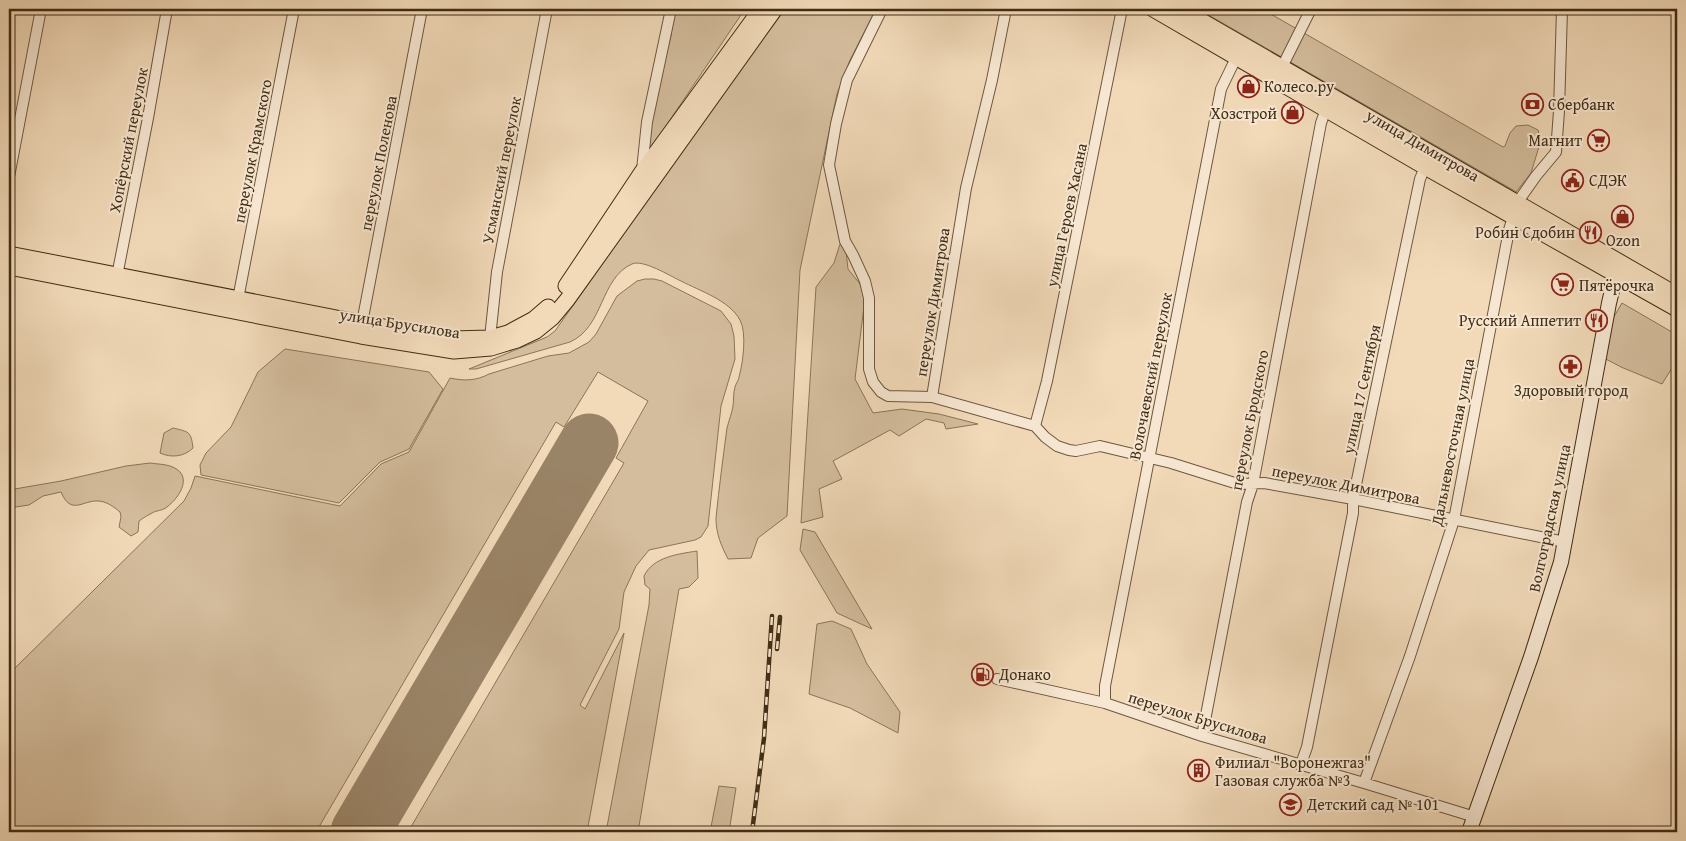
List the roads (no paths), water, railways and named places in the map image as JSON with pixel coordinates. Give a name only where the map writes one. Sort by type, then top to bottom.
[{"type":"main road","name":"улица Брусилова","points":[[9,254],[451,339],[490,338],[508,333],[534,319],[557,298],[642,172],[761,9]]},
{"type":"main road","name":"улица Брусилова","points":[[9,267],[360,336],[454,351],[491,348],[517,340],[536,331],[567,300],[775,9]]},
{"type":"main road","name":"улица Димитрова","points":[[1153,9],[1425,167],[1515,210]]},
{"type":"main road","name":"улица Димитрова","points":[[1181,9],[1282,67],[1515,210],[1618,268],[1677,295]]},
{"type":"main road","name":"улица Димитрова","points":[[1618,268],[1677,309]]},
{"type":"main road","name":"Волгоградская улица","points":[[1469,832],[1547,609],[1561,562],[1618,268]]},
{"type":"street","points":[[9,177],[41,9]]},
{"type":"street","name":"Хопёрский переулок","points":[[118,276],[167,9]]},
{"type":"street","name":"переулок Крамского","points":[[238,299],[294,9]]},
{"type":"street","name":"переулок Поленова","points":[[362,323],[422,9]]},
{"type":"street","name":"Усманский переулок","points":[[490,338],[497,272],[547,9]]},
{"type":"street","points":[[642,172],[647,122],[671,9]]},
{"type":"street","points":[[882,9],[847,80],[836,124],[829,165],[845,241],[865,281],[869,298],[869,369],[874,382],[881,392],[888,396],[932,396]]},
{"type":"street","name":"переулок Димитрова","points":[[1006,9],[992,80],[966,188],[932,396],[1035,426],[1057,446],[1069,450],[1076,451],[1100,446],[1150,458],[1238,484],[1264,483],[1565,542]]},
{"type":"street","name":"улица Героев Хасана","points":[[1035,426],[1047,380],[1122,9]]},
{"type":"street","points":[[1282,67],[1311,9]]},
{"type":"street","name":"Дальневосточная улица","points":[[1364,782],[1410,656],[1454,520],[1509,230],[1515,210],[1536,176],[1556,152],[1562,9]]},
{"type":"street","name":"Волочаевский переулок","points":[[1105,703],[1105,686],[1221,89],[1236,58]]},
{"type":"street","name":"переулок Бродского","points":[[1202,736],[1247,502],[1253,484],[1320,123],[1326,110]]},
{"type":"street","name":"улица 17 Сентября","points":[[1300,764],[1308,737],[1353,513],[1353,499],[1420,179],[1425,167]]},
{"type":"street","name":"переулок Брусилова","points":[[997,679],[1105,703],[1202,736],[1364,782],[1475,817]]},
{"type":"railway","points":[[752,832],[764,738],[772,616]]},
{"type":"railway","points":[[777,649],[780,617]]},
{"type":"place","name":"Колесо.ру","points":[[1248,86]]},
{"type":"place","name":"Сбербанк","points":[[1532,104]]},
{"type":"place","name":"Хозстрой","points":[[1293,113]]},
{"type":"place","name":"Магнит","points":[[1598,140]]},
{"type":"place","name":"СДЭК","points":[[1573,180]]},
{"type":"place","name":"Ozon","points":[[1623,216]]},
{"type":"place","name":"Робин Сдобин","points":[[1591,232]]},
{"type":"place","name":"Пятёрочка","points":[[1563,285]]},
{"type":"place","name":"Русский Аппетит","points":[[1597,320]]},
{"type":"place","name":"Здоровый город","points":[[1571,366]]},
{"type":"place","name":"Донако","points":[[983,674]]},
{"type":"place","name":"Филиал \"Воронежгаз\" Газовая служба №3","points":[[1199,771]]},
{"type":"place","name":"Детский сад № 101","points":[[1291,804]]}]
